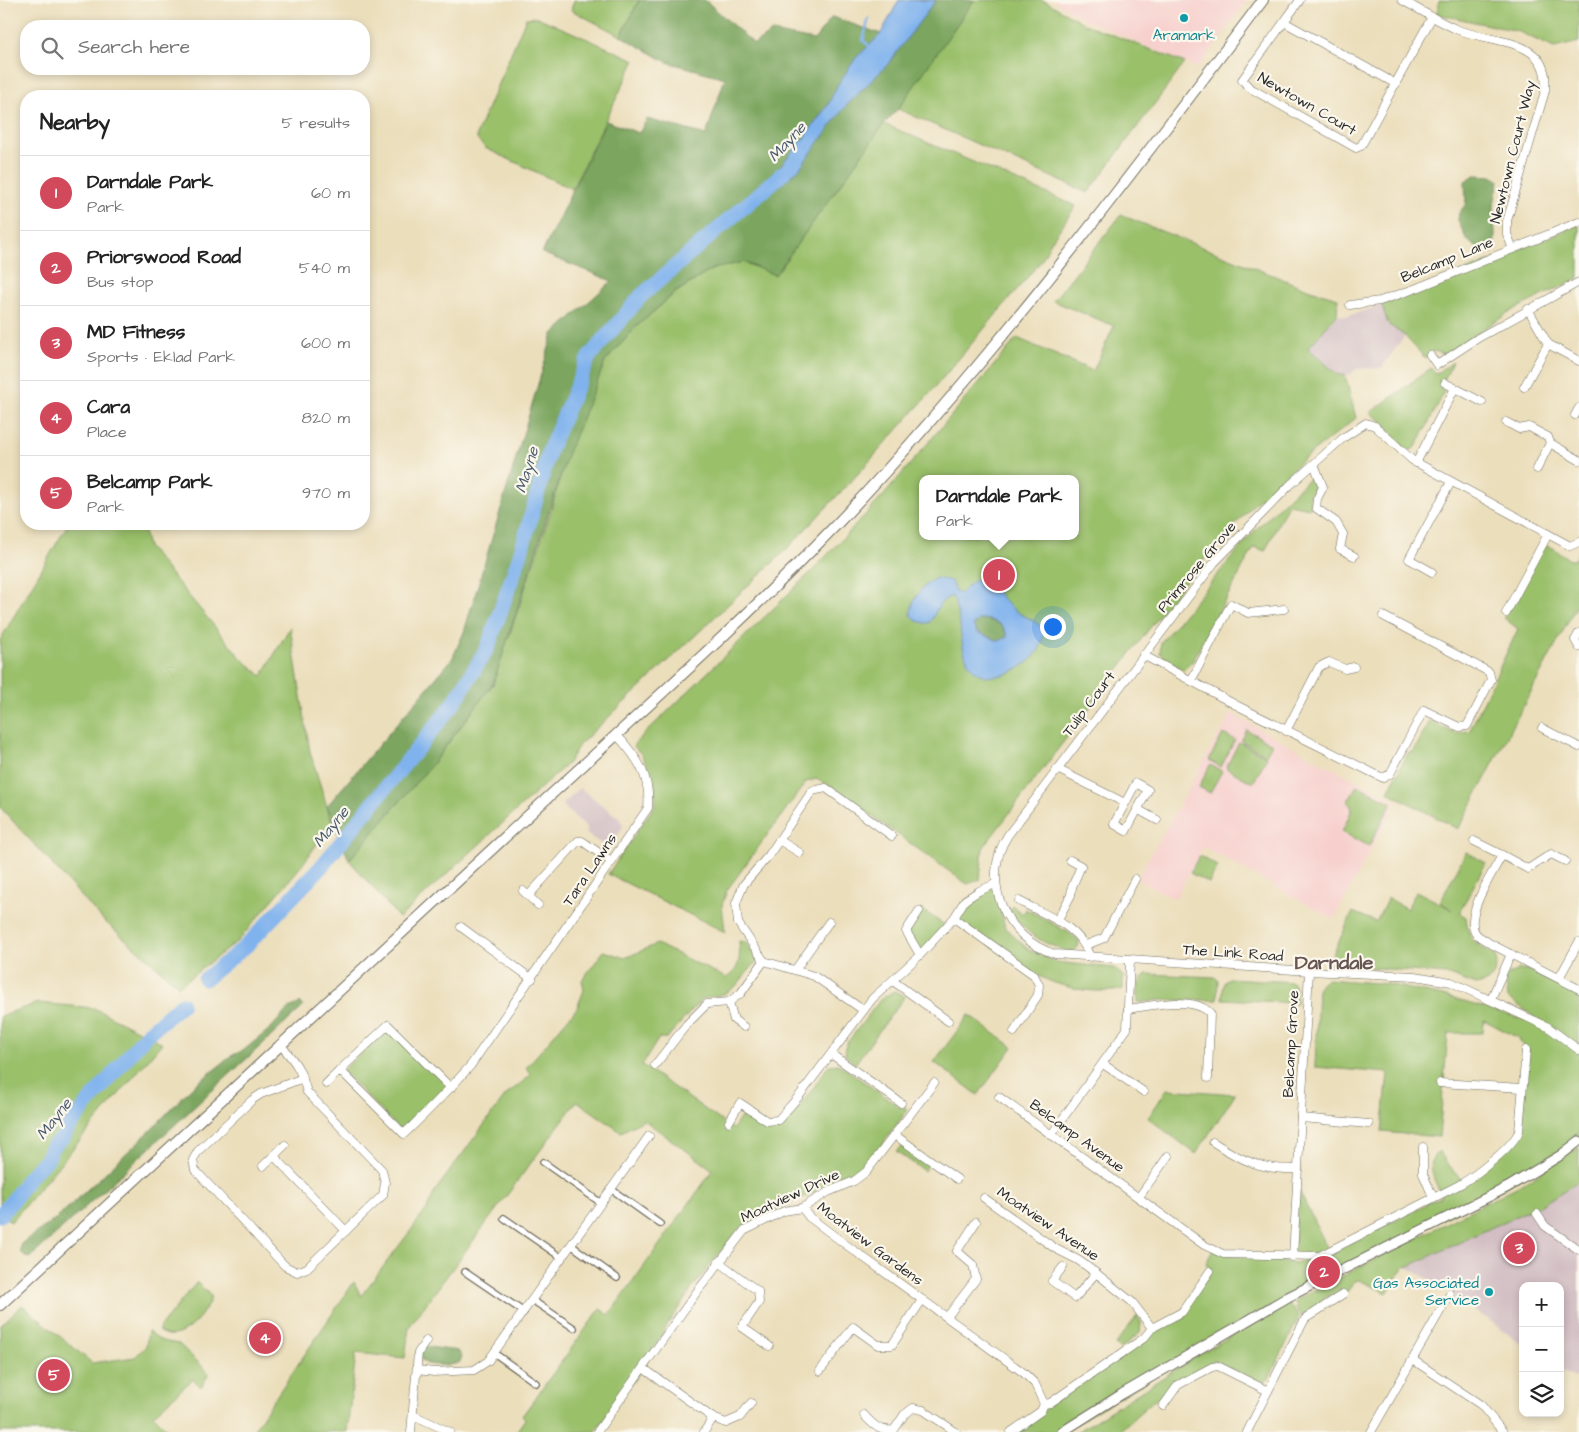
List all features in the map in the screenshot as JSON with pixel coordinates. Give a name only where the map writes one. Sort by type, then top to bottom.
[{"type":"main road","points":[[0,1305],[785,576],[951,399],[1072,250],[1264,0]]},
{"type":"street","name":"Newtown Court","points":[[1300,0],[1242,80],[1250,88],[1356,148],[1361,146],[1432,17]]},
{"type":"street","points":[[1402,0],[1432,17]]},
{"type":"street","name":"Newtown Court Way","points":[[1432,17],[1457,30],[1525,48],[1540,60],[1544,70],[1545,91],[1507,221],[1507,234],[1513,249]]},
{"type":"street","points":[[1284,22],[1396,84]]},
{"type":"street","name":"Belcamp Lane","points":[[1350,305],[1380,301],[1579,222]]},
{"type":"street","points":[[1430,356],[1437,365],[1528,309],[1579,282]]},
{"type":"street","points":[[1528,309],[1548,344],[1579,361]]},
{"type":"street","points":[[1524,387],[1548,344]]},
{"type":"street","points":[[1445,383],[1482,402]]},
{"type":"street","points":[[1455,388],[1416,463],[1570,546],[1579,542]]},
{"type":"street","points":[[1506,422],[1519,429],[1529,427],[1548,437],[1550,443],[1579,460]]},
{"type":"street","name":"Primrose Grove","points":[[1143,655],[1214,563],[1263,511],[1343,438],[1366,423],[1375,426],[1392,444],[1416,463]]},
{"type":"street","points":[[1537,469],[1550,443]]},
{"type":"street","points":[[1314,464],[1323,487],[1316,499],[1316,508],[1336,522],[1343,534],[1340,549],[1354,556]]},
{"type":"street","points":[[1432,572],[1409,559],[1451,482]]},
{"type":"street","points":[[1506,613],[1548,534]]},
{"type":"street","points":[[1191,681],[1231,604],[1248,613],[1284,608]]},
{"type":"street","points":[[1143,655],[1286,731],[1383,778],[1390,774],[1424,710],[1459,728],[1467,726],[1491,680],[1489,672],[1383,616]]},
{"type":"street","points":[[1579,633],[1575,640],[1579,647]]},
{"type":"street","name":"Tulip Court","points":[[995,884],[998,849],[1143,655]]},
{"type":"street","points":[[1286,731],[1319,667],[1329,662],[1345,669],[1354,667]]},
{"type":"street","points":[[1542,728],[1579,747]]},
{"type":"street","name":"Tara Lawns","points":[[340,1070],[404,1134],[451,1088],[471,1065],[648,808],[649,796],[644,769],[616,734]]},
{"type":"street","points":[[1057,769],[1125,804]]},
{"type":"street","points":[[1136,783],[1148,790],[1137,809],[1126,830],[1114,824],[1136,783]]},
{"type":"street","points":[[863,1010],[814,976],[764,961],[738,923],[736,903],[744,884],[779,840],[812,791],[826,788],[892,836]]},
{"type":"street","points":[[1137,809],[1157,820]]},
{"type":"street","points":[[779,840],[800,853]]},
{"type":"street","points":[[538,905],[526,893],[578,841],[582,841],[612,862]]},
{"type":"street","points":[[1474,841],[1528,869],[1551,854],[1565,861]]},
{"type":"street","points":[[1502,855],[1474,910],[1471,920],[1476,934],[1579,989]]},
{"type":"street","points":[[1056,921],[1071,895],[1072,887],[1081,866],[1070,860]]},
{"type":"street","points":[[1086,945],[1104,938],[1135,879]]},
{"type":"street","points":[[729,1122],[740,1103],[767,1121],[778,1120],[872,999],[920,955],[954,918],[965,900],[979,890],[995,884]]},
{"type":"street","name":"The Link Road","points":[[995,884],[1001,906],[1011,923],[1032,944],[1055,954],[1309,972],[1415,976],[1451,982],[1548,1027],[1579,1050]]},
{"type":"street","points":[[1019,901],[1072,929],[1086,945],[1090,957]]},
{"type":"street","points":[[919,911],[906,931],[920,955]]},
{"type":"street","points":[[954,918],[1034,976],[1039,985],[1038,995],[1014,1032]]},
{"type":"street","points":[[795,970],[829,922]]},
{"type":"street","points":[[461,927],[532,979]]},
{"type":"street","points":[[1559,978],[1579,942]]},
{"type":"street","points":[[1491,999],[1511,954]]},
{"type":"street","points":[[1051,1134],[1127,1029],[1130,960]]},
{"type":"street","points":[[655,1065],[687,1024],[707,1004],[729,1002],[741,993],[764,961]]},
{"type":"street","name":"Belcamp Grove","points":[[1293,1257],[1309,972]]},
{"type":"street","points":[[893,981],[948,1020]]},
{"type":"street","points":[[729,1002],[734,1020],[744,1027]]},
{"type":"street","points":[[1128,1009],[1156,1003],[1197,1005],[1207,1010],[1210,1013],[1208,1078]]},
{"type":"street","points":[[326,1084],[388,1025],[451,1088]]},
{"type":"street","points":[[280,1044],[299,1066],[303,1078],[307,1092],[382,1170],[385,1183],[383,1195],[307,1268],[297,1272],[285,1266],[195,1170],[193,1160],[198,1151],[252,1100],[261,1094],[303,1078]]},
{"type":"street","name":"Belcamp Avenue","points":[[999,1098],[1204,1245],[1223,1254],[1293,1257],[1319,1256],[1474,1176],[1514,1142],[1519,1131],[1526,1050]]},
{"type":"street","points":[[831,1054],[900,1103]]},
{"type":"street","points":[[1103,1064],[1144,1092]]},
{"type":"street","name":"Moatview Drive","points":[[597,1432],[719,1262],[744,1231],[784,1211],[802,1208],[866,1172],[896,1136],[934,1082]]},
{"type":"street","points":[[1440,1083],[1522,1088]]},
{"type":"street","name":"Belcamp Grove","points":[[1301,1118],[1369,1124]]},
{"type":"street","points":[[417,1370],[434,1372],[474,1370],[488,1361],[649,1136]]},
{"type":"street","points":[[896,1136],[957,1180]]},
{"type":"street","points":[[1062,1432],[1122,1394],[1288,1297],[1508,1187],[1561,1155],[1579,1141]]},
{"type":"street","points":[[1213,1142],[1237,1158],[1257,1166],[1298,1169]]},
{"type":"street","points":[[263,1166],[286,1145]]},
{"type":"street","points":[[1423,1147],[1423,1174],[1433,1197]]},
{"type":"street","points":[[274,1156],[346,1231]]},
{"type":"street","points":[[1139,1197],[1168,1156]]},
{"type":"street","points":[[543,1162],[602,1202]]},
{"type":"street","points":[[611,1189],[660,1224]]},
{"type":"street","name":"Moatview Avenue","points":[[984,1198],[1056,1250],[1078,1260],[1096,1273],[1132,1302],[1152,1328]]},
{"type":"street","name":"Moatview Gardens","points":[[802,1208],[809,1217],[1024,1373],[1035,1384],[1044,1404]]},
{"type":"street","points":[[1537,1214],[1545,1226],[1579,1250]]},
{"type":"street","points":[[504,1218],[562,1258]]},
{"type":"street","points":[[947,1317],[976,1279],[973,1265],[957,1250],[976,1222]]},
{"type":"street","points":[[571,1246],[617,1278]]},
{"type":"street","points":[[719,1262],[758,1291],[759,1302],[742,1327],[769,1346]]},
{"type":"street","name":"Moatview Avenue","points":[[1063,1267],[1052,1281],[1075,1298],[1096,1273]]},
{"type":"street","points":[[1011,1432],[1040,1411],[1044,1404],[1053,1402],[1144,1338],[1152,1328],[1182,1312],[1210,1271]]},
{"type":"street","points":[[465,1272],[524,1312]]},
{"type":"street","points":[[1247,1432],[1304,1319],[1344,1294]]},
{"type":"street","points":[[1371,1432],[1450,1294]]},
{"type":"street","points":[[532,1300],[574,1328]]},
{"type":"street","name":"Moatview Gardens","points":[[820,1371],[853,1328],[878,1345],[892,1344],[922,1300]]},
{"type":"street","points":[[411,1432],[418,1353],[426,1340]]},
{"type":"street","points":[[494,1354],[536,1383]]},
{"type":"street","points":[[1413,1360],[1481,1405],[1503,1432]]},
{"type":"street","points":[[1164,1406],[1178,1385],[1212,1367],[1218,1366],[1268,1391]]},
{"type":"street","points":[[643,1368],[713,1418],[726,1423],[734,1421],[751,1404]]},
{"type":"street","points":[[864,1415],[885,1432],[894,1430],[904,1415],[913,1408],[923,1410],[956,1432]]},
{"type":"street","points":[[413,1415],[450,1432]]},
{"type":"street","points":[[704,1432],[713,1418]]},
{"type":"shaded area","points":[[1053,0],[1247,0],[1198,68],[1085,20]]},
{"type":"shaded area","points":[[1382,305],[1388,324],[1405,336],[1381,368],[1356,369],[1349,375],[1338,375],[1308,348],[1337,315],[1348,316]]},
{"type":"shaded area","points":[[1231,714],[1396,802],[1334,919],[1203,847],[1175,899],[1137,879]]},
{"type":"shaded area","points":[[580,788],[620,819],[623,826],[610,849],[586,834],[587,828],[562,805]]},
{"type":"shaded area","points":[[1579,1181],[1579,1380],[1564,1372],[1564,1282],[1519,1282],[1519,1342],[1443,1287],[1407,1267],[1544,1203]]},
{"type":"green space","points":[[574,0],[639,0],[621,36],[571,10]]},
{"type":"green space","points":[[639,0],[705,0],[754,44],[772,32],[814,40],[832,17],[887,36],[911,0],[974,0],[898,109],[884,124],[775,275],[743,262],[713,269],[674,293],[635,328],[605,362],[568,453],[493,684],[434,762],[349,860],[327,806],[452,659],[464,632],[553,334],[612,281],[542,253],[606,121],[639,133],[647,119],[706,135],[725,78],[667,62],[621,36]]},
{"type":"green space","points":[[974,0],[1043,0],[1085,24],[1185,63],[1088,193],[898,109]]},
{"type":"green space","points":[[1439,0],[1579,0],[1579,42],[1554,48],[1517,31],[1437,14]]},
{"type":"green space","points":[[537,17],[635,60],[572,189],[485,148],[477,139],[477,133],[526,18]]},
{"type":"green space","points":[[884,124],[1076,206],[1052,240],[1041,261],[931,392],[857,475],[785,551],[579,745],[568,763],[399,918],[349,860],[434,762],[493,684],[550,514],[566,457],[605,362],[635,328],[675,293],[713,269],[743,262],[775,275]]},
{"type":"green space","points":[[1475,175],[1492,176],[1499,180],[1494,205],[1495,236],[1492,252],[1482,252],[1466,239],[1458,220],[1459,213],[1466,204],[1465,181]]},
{"type":"green space","points":[[1121,215],[1310,290],[1338,298],[1337,315],[1308,348],[1338,375],[1345,375],[1356,418],[1300,462],[1251,507],[1187,579],[983,848],[980,880],[967,884],[827,784],[816,779],[806,782],[727,890],[722,905],[725,932],[608,874],[655,805],[655,784],[642,755],[633,745],[812,571],[884,495],[1017,338],[1093,371],[1114,326],[1053,301]]},
{"type":"green space","points":[[1579,225],[1579,278],[1515,309],[1444,354],[1433,351],[1425,358],[1405,336],[1388,324],[1382,305]]},
{"type":"green space","points":[[1453,362],[1441,386],[1444,393],[1416,447],[1411,450],[1404,449],[1381,423],[1382,421],[1370,413],[1431,368],[1436,374]]},
{"type":"green space","points":[[1309,478],[1317,485],[1310,495],[1310,508],[1288,504],[1265,551],[1254,547],[1192,662],[1184,670],[1168,661],[1160,653],[1161,642],[1254,531]]},
{"type":"green space","points":[[64,530],[144,530],[148,547],[241,658],[262,676],[290,627],[310,752],[332,823],[302,865],[239,940],[179,986],[102,919],[0,807],[0,640]]},
{"type":"green space","points":[[1547,546],[1570,560],[1575,559],[1579,552],[1579,601],[1459,828],[1456,828],[1388,792],[1408,753],[1414,751],[1430,721],[1456,734],[1470,730],[1518,629],[1504,618],[1540,552]]},
{"type":"green space","points":[[979,619],[997,623],[1003,628],[1007,637],[999,641],[987,638],[975,629],[973,625]]},
{"type":"green space","points":[[1247,730],[1272,744],[1266,755],[1241,741]]},
{"type":"green space","points":[[1223,734],[1235,740],[1221,767],[1209,760]]},
{"type":"green space","points":[[1239,742],[1267,757],[1253,783],[1226,768]]},
{"type":"green space","points":[[1210,765],[1222,771],[1210,793],[1199,787]]},
{"type":"green space","points":[[1357,785],[1392,803],[1369,846],[1342,832],[1352,809],[1348,801]]},
{"type":"green space","points":[[1466,852],[1486,863],[1459,913],[1466,917],[1469,932],[1474,941],[1496,956],[1497,965],[1494,974],[1488,982],[1476,985],[1446,974],[1328,964],[1353,912],[1376,922],[1388,898],[1407,909],[1416,891],[1453,910],[1440,902]]},
{"type":"green space","points":[[1199,856],[1218,866],[1209,883],[1190,873]]},
{"type":"green space","points":[[995,885],[1005,928],[1028,949],[1055,962],[1114,968],[1123,976],[1123,989],[1096,991],[1075,989],[1056,983],[1020,966],[954,918],[965,900]]},
{"type":"green space","points":[[1013,906],[1023,914],[1026,909],[1069,933],[1079,942],[1078,947],[1072,952],[1053,946],[1036,937],[1022,926],[1010,911]]},
{"type":"green space","points":[[921,909],[946,926],[921,955],[906,931]]},
{"type":"green space","points":[[739,941],[746,942],[757,961],[736,986],[724,994],[702,999],[667,1038],[659,1038],[642,1065],[733,1129],[741,1117],[751,1116],[773,1128],[782,1123],[804,1100],[829,1065],[838,1064],[900,1107],[906,1107],[906,1112],[871,1160],[856,1175],[759,1216],[737,1231],[693,1287],[668,1324],[643,1368],[595,1432],[516,1432],[525,1419],[522,1416],[600,1309],[609,1315],[713,1170],[644,1120],[621,1132],[577,1101],[409,1327],[405,1358],[356,1353],[347,1432],[252,1432],[354,1282],[361,1296],[427,1209],[435,1191],[506,1095],[531,1075],[526,1068],[577,1008],[584,990],[582,980],[604,951],[625,958],[657,944],[726,978],[737,967]]},
{"type":"green space","points":[[1519,969],[1528,970],[1579,996],[1579,1140],[1508,1186],[1289,1296],[1061,1432],[1011,1432],[1183,1311],[1211,1271],[1206,1263],[1214,1248],[1224,1253],[1295,1263],[1322,1256],[1293,1256],[1298,1189],[1330,1253],[1442,1196],[1431,1167],[1434,1156],[1439,1152],[1463,1183],[1518,1136],[1528,1049],[1519,1042],[1518,1038],[1484,1020],[1483,1033],[1448,1033],[1439,1137],[1382,1132],[1388,1073],[1315,1067],[1318,987],[1326,979],[1388,984],[1447,997],[1547,1026],[1508,998],[1505,977]]},
{"type":"green space","points":[[1146,974],[1215,977],[1218,980],[1217,1000],[1159,1000],[1138,1003],[1138,984]]},
{"type":"green space","points":[[1229,978],[1292,982],[1296,989],[1296,1003],[1222,999],[1224,981]]},
{"type":"green space","points":[[894,991],[905,996],[855,1064],[845,1055],[846,1044],[881,999]]},
{"type":"green space","points":[[38,1003],[94,1008],[162,1043],[11,1222],[0,1212],[0,1016]]},
{"type":"green space","points":[[300,1003],[303,1007],[30,1258],[25,1257],[20,1251],[22,1243],[57,1218],[151,1130],[191,1088],[271,1028],[289,1008]]},
{"type":"green space","points":[[969,1015],[1013,1047],[978,1095],[934,1062]]},
{"type":"green space","points":[[389,1027],[451,1088],[401,1131],[342,1071]]},
{"type":"green space","points":[[1167,1089],[1235,1094],[1196,1154],[1148,1118]]},
{"type":"green space","points":[[900,1147],[906,1148],[929,1164],[924,1171],[896,1151]]},
{"type":"green space","points":[[1579,1147],[1579,1181],[1544,1203],[1407,1267],[1404,1266],[1387,1293],[1359,1280],[1353,1282],[1348,1291],[1325,1297],[1318,1306],[1301,1316],[1295,1307],[1297,1306],[1294,1301],[1524,1183]]},
{"type":"green space","points":[[197,1282],[211,1296],[204,1311],[192,1326],[176,1335],[160,1332],[159,1328]]},
{"type":"green space","points":[[1289,1303],[1299,1317],[1269,1379],[1262,1383],[1214,1361],[1174,1383],[1165,1396],[1155,1399],[1118,1432],[1077,1432],[1203,1352]]},
{"type":"green space","points":[[22,1305],[92,1363],[135,1357],[146,1346],[148,1331],[162,1341],[179,1344],[209,1373],[201,1387],[193,1379],[153,1415],[170,1432],[0,1432],[0,1326]]},
{"type":"green space","points":[[1137,1316],[1141,1322],[1140,1333],[1120,1349],[1115,1345]]},
{"type":"green space","points":[[422,1346],[458,1351],[462,1356],[460,1362],[443,1365],[425,1363],[418,1353]]},
{"type":"water","points":[[899,0],[936,0],[888,64],[845,107],[799,169],[778,187],[769,186],[769,179],[804,138],[828,105],[838,84],[856,58],[880,35]]},
{"type":"water","points":[[936,578],[951,581],[955,591],[960,594],[975,579],[984,578],[1011,607],[1039,625],[1043,639],[1039,649],[1021,667],[1009,673],[985,676],[975,671],[965,655],[955,602],[952,596],[943,601],[929,623],[923,623],[911,615],[915,599]],"holes":[[[979,619],[1001,625],[1007,637],[999,641],[977,632],[973,625]]]},
{"type":"waterway","points":[[869,18],[863,40],[870,47]]},
{"type":"waterway","name":"Mayne","points":[[205,979],[246,946],[321,867],[452,706],[488,647],[521,552],[550,449],[589,357],[641,296],[783,173]]},
{"type":"waterway","name":"Mayne","points":[[0,1215],[14,1199],[28,1178],[48,1158],[51,1148],[64,1136],[67,1129],[146,1035],[182,1004]]},
{"type":"place","name":"Aramark","points":[[1184,18]]},
{"type":"place","name":"Darndale Park","points":[[999,575]]},
{"type":"place","name":"MD Fitness","points":[[1519,1248]]},
{"type":"place","name":"Priorswood Road","points":[[1324,1272]]},
{"type":"place","name":"Gas Associated Service","points":[[1489,1292]]},
{"type":"place","name":"Cara","points":[[265,1338]]},
{"type":"place","name":"Belcamp Park","points":[[54,1375]]},
{"type":"district","name":"Darndale","points":[[1334,963]]}]
